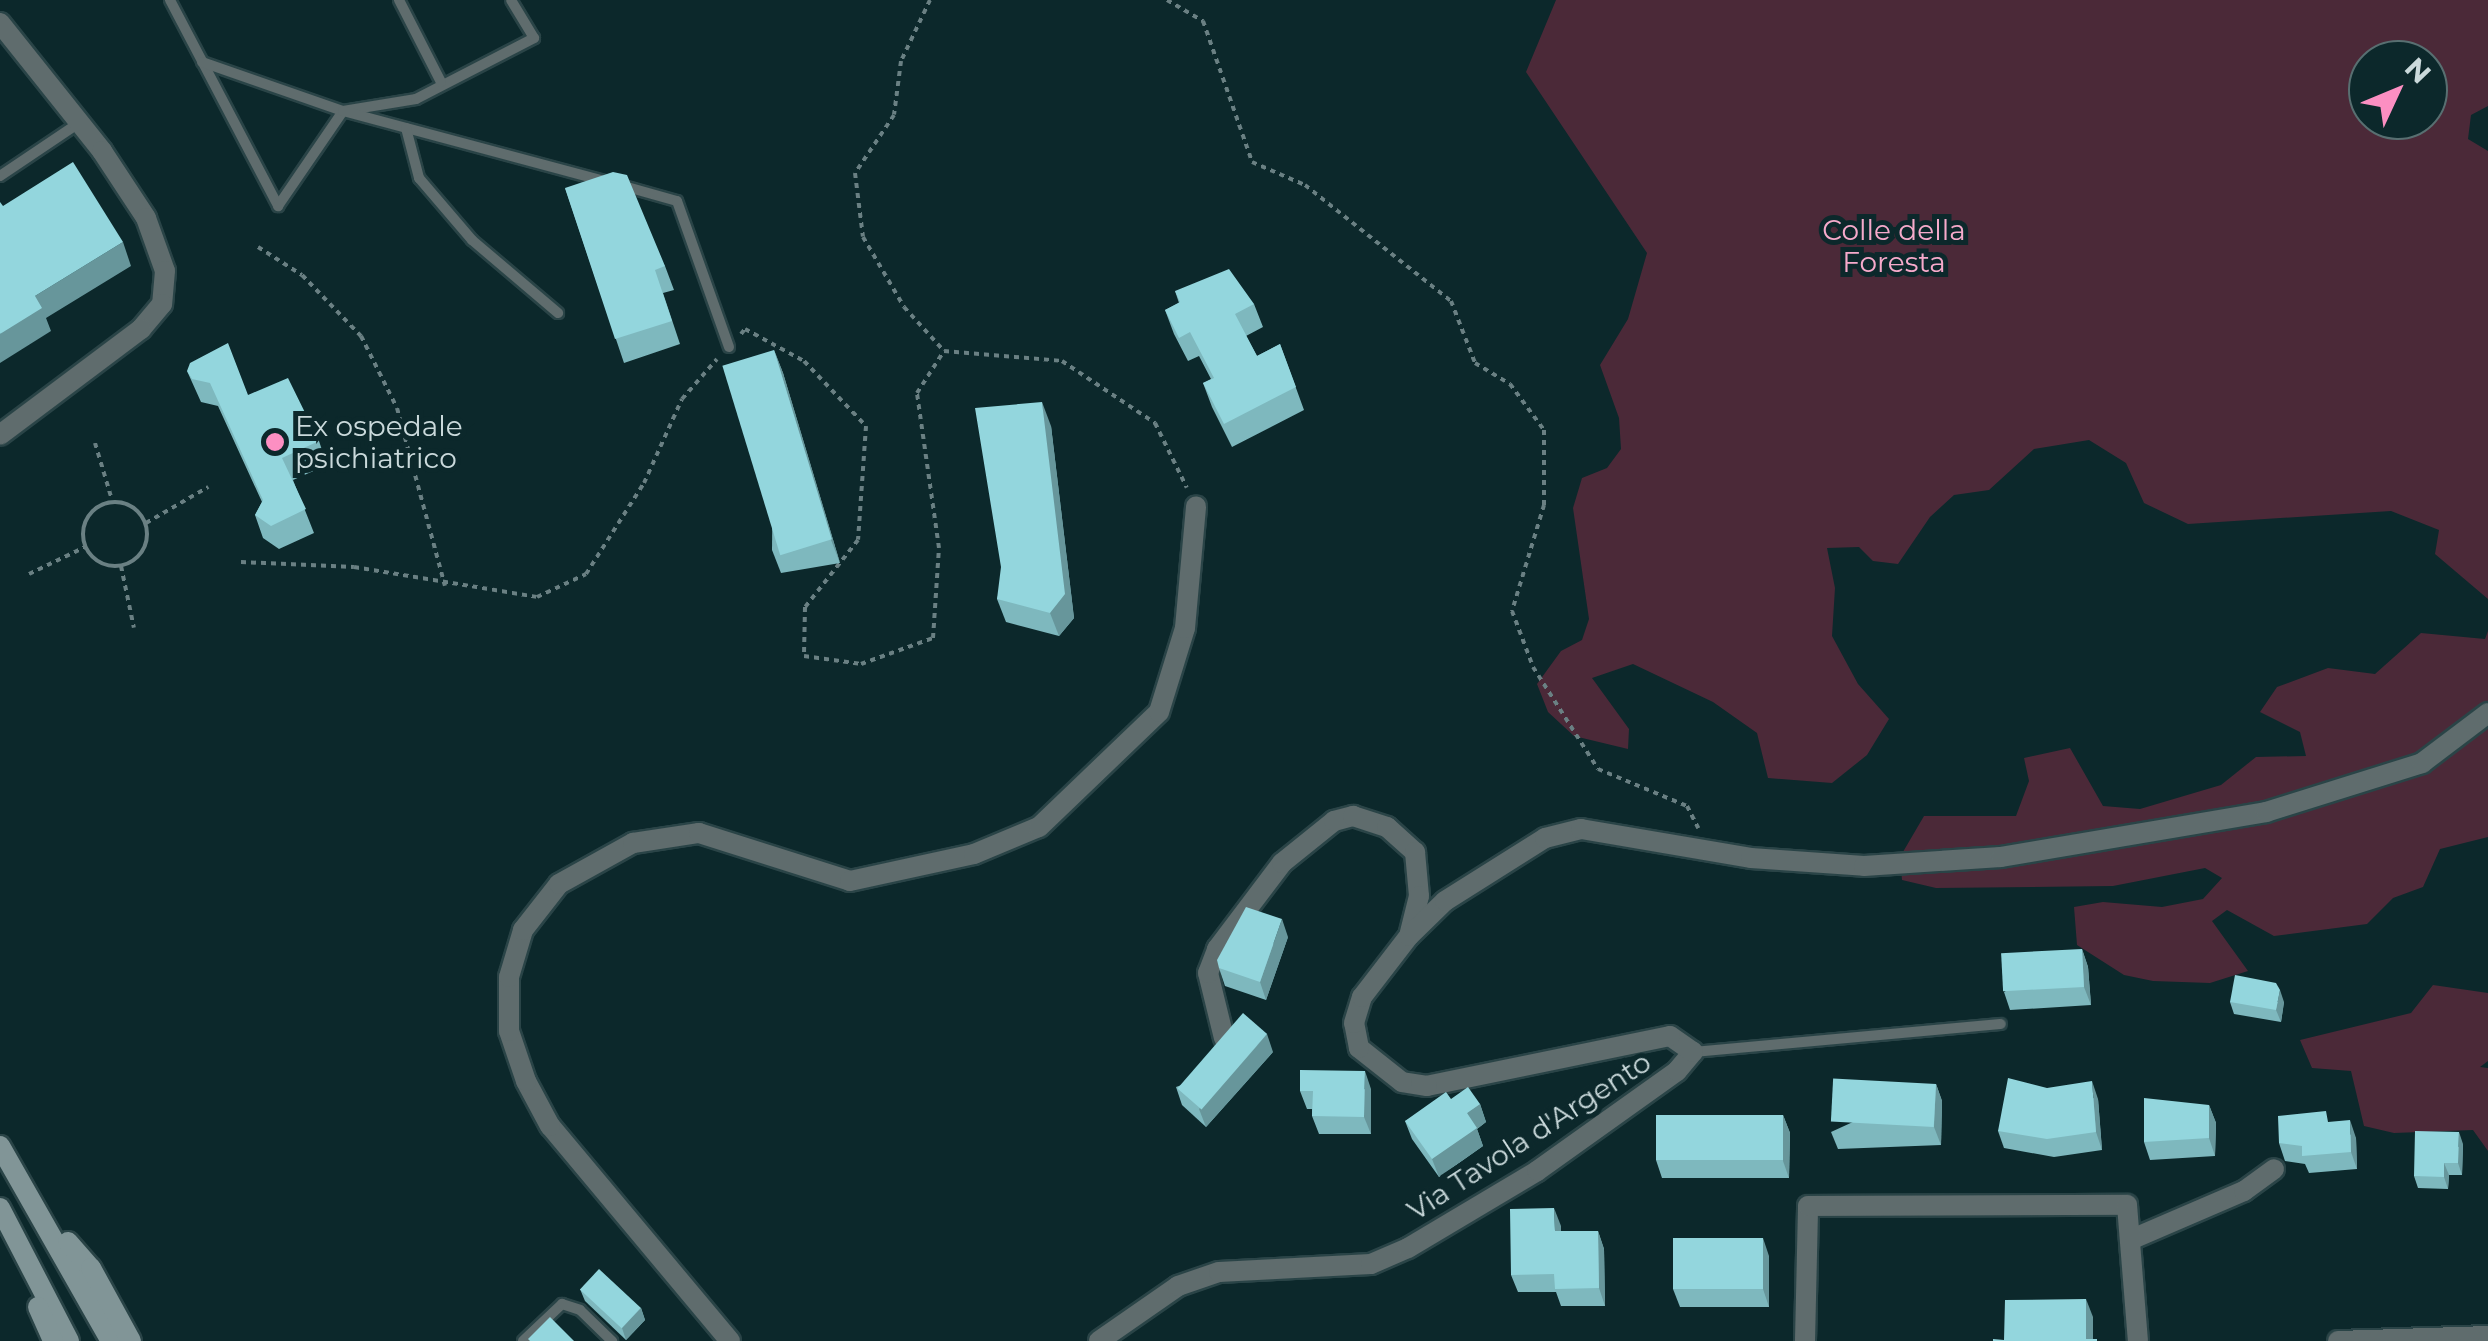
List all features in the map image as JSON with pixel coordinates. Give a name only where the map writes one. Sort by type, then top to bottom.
[{"type":"street","points":[[0,23],[79,122],[146,218],[165,271],[162,304],[141,329],[0,436]]},
{"type":"street","points":[[730,1341],[550,1126],[526,1081],[509,1031],[509,978],[523,930],[558,884],[633,843],[700,832],[850,881],[974,854],[1039,828],[1158,712],[1185,628],[1196,506]]},
{"type":"street","name":"Via Tavola d'Argento","points":[[1099,1341],[1178,1286],[1219,1272],[1372,1264],[1408,1248],[1623,1111],[1693,1052],[1670,1036],[1427,1086],[1402,1082],[1358,1048],[1354,1023],[1362,997],[1409,936],[1489,869],[1545,838],[1581,829],[1709,850],[1864,866],[2001,857],[2266,812],[2422,763],[2488,713]]},
{"type":"street","points":[[1224,1038],[1208,972],[1217,949],[1292,852],[1334,821],[1352,816],[1387,827],[1414,852],[1419,896],[1409,936]]},
{"type":"street","points":[[0,1146],[46,1218],[111,1341]]},
{"type":"street","points":[[2130,1240],[2244,1192],[2274,1168]]},
{"type":"street","points":[[1805,1341],[1808,1206],[2127,1205],[2138,1341]]},
{"type":"street","points":[[1,1210],[53,1341]]},
{"type":"street","points":[[1,1210],[69,1341]]},
{"type":"street","points":[[46,1218],[91,1268],[131,1341]]},
{"type":"street","points":[[2338,1341],[2488,1336]]},
{"type":"lane","points":[[170,0],[278,206],[343,111],[416,99],[441,82],[534,38],[511,0]]},
{"type":"lane","points":[[399,0],[441,82]]},
{"type":"lane","points":[[202,62],[343,111],[677,200],[729,346]]},
{"type":"lane","points":[[0,176],[79,122]]},
{"type":"lane","points":[[406,128],[419,178],[472,240],[558,313]]},
{"type":"lane","points":[[1693,1052],[2001,1024]]},
{"type":"lane","points":[[523,1341],[562,1304],[580,1310],[612,1341]]},
{"type":"path","points":[[930,0],[901,61],[894,115],[855,173],[863,237],[904,307],[944,351],[1062,361],[1155,423],[1196,506]]},
{"type":"path","points":[[1167,0],[1204,21],[1252,162],[1305,185],[1452,301],[1475,363],[1510,384],[1544,430],[1544,505],[1512,611],[1533,666],[1598,770],[1687,806],[1709,850]]},
{"type":"path","points":[[258,247],[302,275],[361,336],[397,408],[445,586]]},
{"type":"path","points":[[241,562],[354,567],[445,586],[537,598],[586,574],[644,483],[682,399],[745,329],[804,361],[866,426],[858,540],[805,607],[804,656],[862,664],[932,638],[938,548],[918,393],[944,351]]},
{"type":"path","points":[[95,442],[113,502]]},
{"type":"path","points":[[146,523],[208,487]]},
{"type":"path","points":[[85,547],[88,517],[113,502],[132,506],[146,523],[146,545],[121,566]]},
{"type":"path","points":[[85,547],[100,562],[121,566]]},
{"type":"path","points":[[29,574],[85,547]]},
{"type":"path","points":[[121,566],[134,628]]},
{"type":"green space","name":"Colle della Foresta","points":[[1556,0],[2488,0],[2488,106],[2471,115],[2468,139],[2488,151],[2488,599],[2435,554],[2439,530],[2391,511],[2188,524],[2144,503],[2126,463],[2089,440],[2034,449],[1989,490],[1954,495],[1930,517],[1898,564],[1873,561],[1859,547],[1827,548],[1835,588],[1832,636],[1858,684],[1889,719],[1867,755],[1832,783],[1768,778],[1757,733],[1713,702],[1633,664],[1592,678],[1629,729],[1628,749],[1574,736],[1548,712],[1537,684],[1561,651],[1582,640],[1589,619],[1573,508],[1582,478],[1607,468],[1621,449],[1619,418],[1600,365],[1628,319],[1647,253],[1526,72]]},
{"type":"green space","points":[[2488,631],[2488,837],[2440,849],[2423,887],[2393,898],[2367,924],[2274,936],[2227,910],[2212,921],[2248,971],[2210,983],[2153,981],[2124,975],[2077,945],[2074,907],[2103,902],[2162,907],[2203,899],[2222,878],[2205,868],[2113,886],[1936,888],[1902,880],[1900,857],[1924,816],[2016,816],[2029,781],[2024,758],[2070,748],[2103,806],[2140,809],[2221,785],[2256,757],[2306,756],[2300,732],[2260,712],[2277,687],[2328,668],[2375,674],[2421,633],[2485,639]]},
{"type":"green space","points":[[2433,985],[2488,993],[2488,1061],[2480,1067],[2488,1068],[2488,1151],[2473,1130],[2394,1133],[2364,1126],[2351,1071],[2312,1068],[2300,1040],[2411,1013]]},
{"type":"building","points":[[73,162],[123,242],[35,296],[42,308],[0,334],[0,202],[3,206]]},
{"type":"building","points":[[613,172],[627,175],[665,266],[655,270],[672,321],[615,339],[565,188]]},
{"type":"building","points":[[1229,269],[1254,304],[1235,314],[1257,356],[1280,344],[1296,387],[1224,424],[1203,383],[1214,378],[1190,332],[1179,338],[1165,310],[1180,302],[1175,291]]},
{"type":"building","name":"Ex ospedale psichiatrico","points":[[228,343],[248,395],[288,378],[319,441],[282,458],[306,509],[271,526],[255,515],[263,500],[210,383],[192,379],[187,371],[190,363]]},
{"type":"building","points":[[774,350],[832,539],[780,555],[722,366]]},
{"type":"building","points":[[1042,402],[1065,594],[1050,613],[997,599],[1001,567],[975,408]]},
{"type":"building","points":[[1246,907],[1282,919],[1260,982],[1219,968],[1217,960]]},
{"type":"building","points":[[2082,949],[2084,987],[2003,991],[2001,953]]},
{"type":"building","points":[[2235,975],[2276,983],[2280,990],[2276,1010],[2230,1002]]},
{"type":"building","points":[[1243,1013],[1267,1034],[1202,1109],[1177,1088]]},
{"type":"building","points":[[1300,1070],[1365,1071],[1364,1117],[1312,1116],[1313,1091],[1300,1091]]},
{"type":"building","points":[[2008,1078],[2047,1088],[2092,1081],[2096,1132],[2047,1139],[1998,1131]]},
{"type":"building","points":[[1833,1079],[1936,1084],[1934,1127],[1831,1122]]},
{"type":"building","points":[[1468,1087],[1480,1104],[1467,1113],[1477,1128],[1432,1159],[1405,1121],[1446,1092],[1451,1099]]},
{"type":"building","points":[[2144,1098],[2209,1105],[2209,1138],[2144,1142]]},
{"type":"building","points":[[2326,1111],[2328,1122],[2350,1120],[2351,1152],[2302,1156],[2302,1146],[2279,1143],[2278,1116]]},
{"type":"building","points":[[1656,1115],[1783,1115],[1783,1160],[1656,1160]]},
{"type":"building","points":[[2415,1131],[2459,1132],[2458,1163],[2444,1163],[2444,1177],[2414,1176]]},
{"type":"building","points":[[1554,1208],[1555,1231],[1598,1231],[1599,1288],[1555,1289],[1554,1274],[1511,1275],[1510,1209]]},
{"type":"building","points":[[1673,1238],[1763,1238],[1763,1289],[1673,1289]]},
{"type":"building","points":[[599,1269],[641,1308],[622,1328],[580,1289]]},
{"type":"building","points":[[2086,1299],[2086,1339],[2097,1341],[1993,1341],[2004,1340],[2005,1300]]},
{"type":"building","points":[[550,1317],[574,1341],[528,1339]]},
{"type":"place","name":"Ex ospedale psichiatrico","points":[[275,442]]}]
